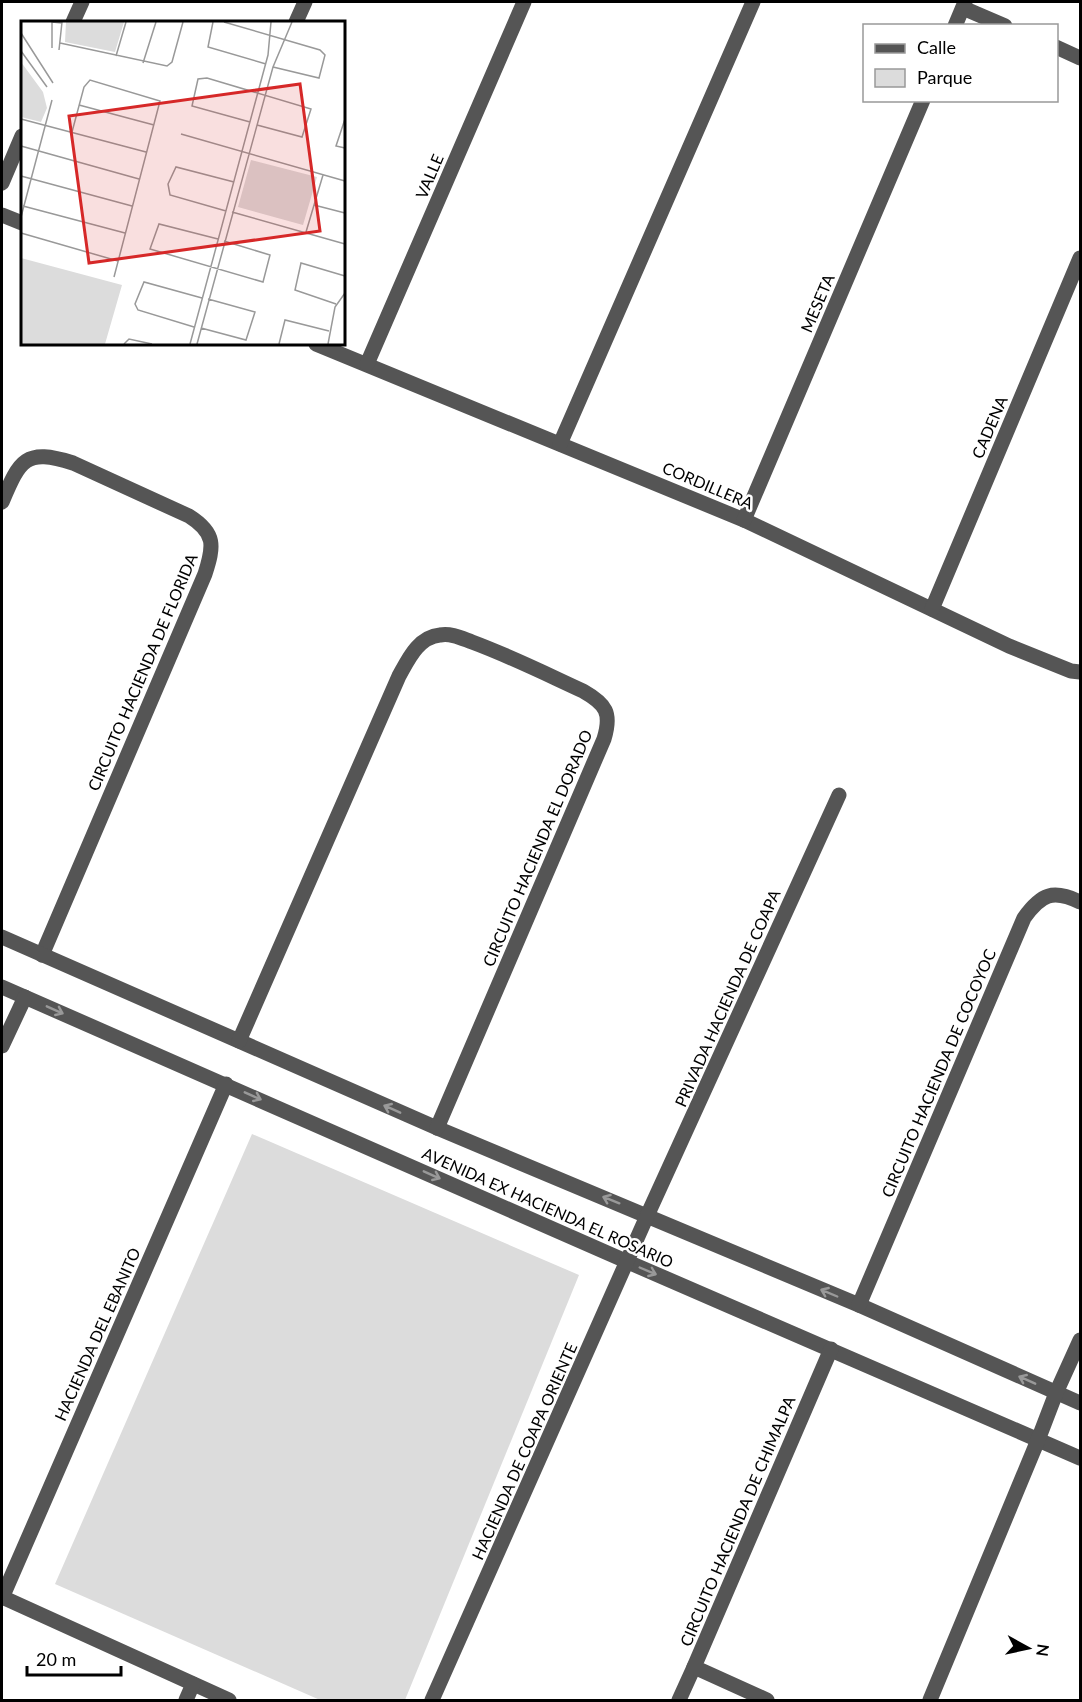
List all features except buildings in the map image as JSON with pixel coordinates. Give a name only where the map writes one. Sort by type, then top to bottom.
[{"type":"street","points":[[73,21],[82,2]]},
{"type":"street","points":[[296,21],[305,2]]},
{"type":"street","name":"VALLE","points":[[367,364],[524,2]]},
{"type":"street","points":[[560,444],[753,2]]},
{"type":"street","points":[[956,24],[964,5],[1001,24]]},
{"type":"street","points":[[1058,48],[1080,57]]},
{"type":"street","name":"MESETA","points":[[744,520],[922,102]]},
{"type":"street","points":[[2,183],[21,138]]},
{"type":"street","points":[[2,215],[21,223]]},
{"type":"street","name":"CADENA","points":[[932,609],[1080,258]]},
{"type":"street","name":"CORDILLERA","points":[[319,345],[744,520],[1009,646],[1071,671],[1080,672]]},
{"type":"street","name":"CIRCUITO HACIENDA DE FLORIDA","points":[[2,502],[17,469],[27,460],[39,456],[54,457],[73,463],[189,516],[201,524],[210,535],[212,546],[205,574],[42,955]]},
{"type":"street","name":"CIRCUITO HACIENDA EL DORADO","points":[[239,1041],[399,676],[412,653],[424,640],[439,634],[454,636],[489,648],[597,699],[607,711],[608,725],[604,739],[436,1128]]},
{"type":"street","name":"PRIVADA HACIENDA DE COAPA","points":[[647,1216],[839,795]]},
{"type":"street","name":"CIRCUITO HACIENDA DE COCOYOC","points":[[859,1305],[1023,918],[1034,904],[1046,896],[1059,894],[1080,902]]},
{"type":"street","name":"AVENIDA EX HACIENDA EL ROSARIO","points":[[2,937],[436,1128],[859,1305],[1080,1403]]},
{"type":"street","name":"AVENIDA EX HACIENDA EL ROSARIO","points":[[2,987],[1080,1458]]},
{"type":"street","points":[[2,1046],[25,997]]},
{"type":"street","name":"HACIENDA DEL EBANITO","points":[[2,1598],[226,1084]]},
{"type":"street","name":"HACIENDA DE COAPA ORIENTE","points":[[432,1701],[647,1216]]},
{"type":"street","points":[[930,1701],[1056,1393],[1080,1340]]},
{"type":"street","name":"CIRCUITO HACIENDA DE CHIMALPA","points":[[767,1701],[694,1667],[831,1349]]},
{"type":"street","points":[[2,1598],[229,1701]]},
{"type":"street","points":[[679,1701],[694,1667]]},
{"type":"street","points":[[186,1701],[193,1684]]},
{"type":"green space","points":[[252,1134],[579,1275],[405,1700],[320,1700],[55,1584]]}]
